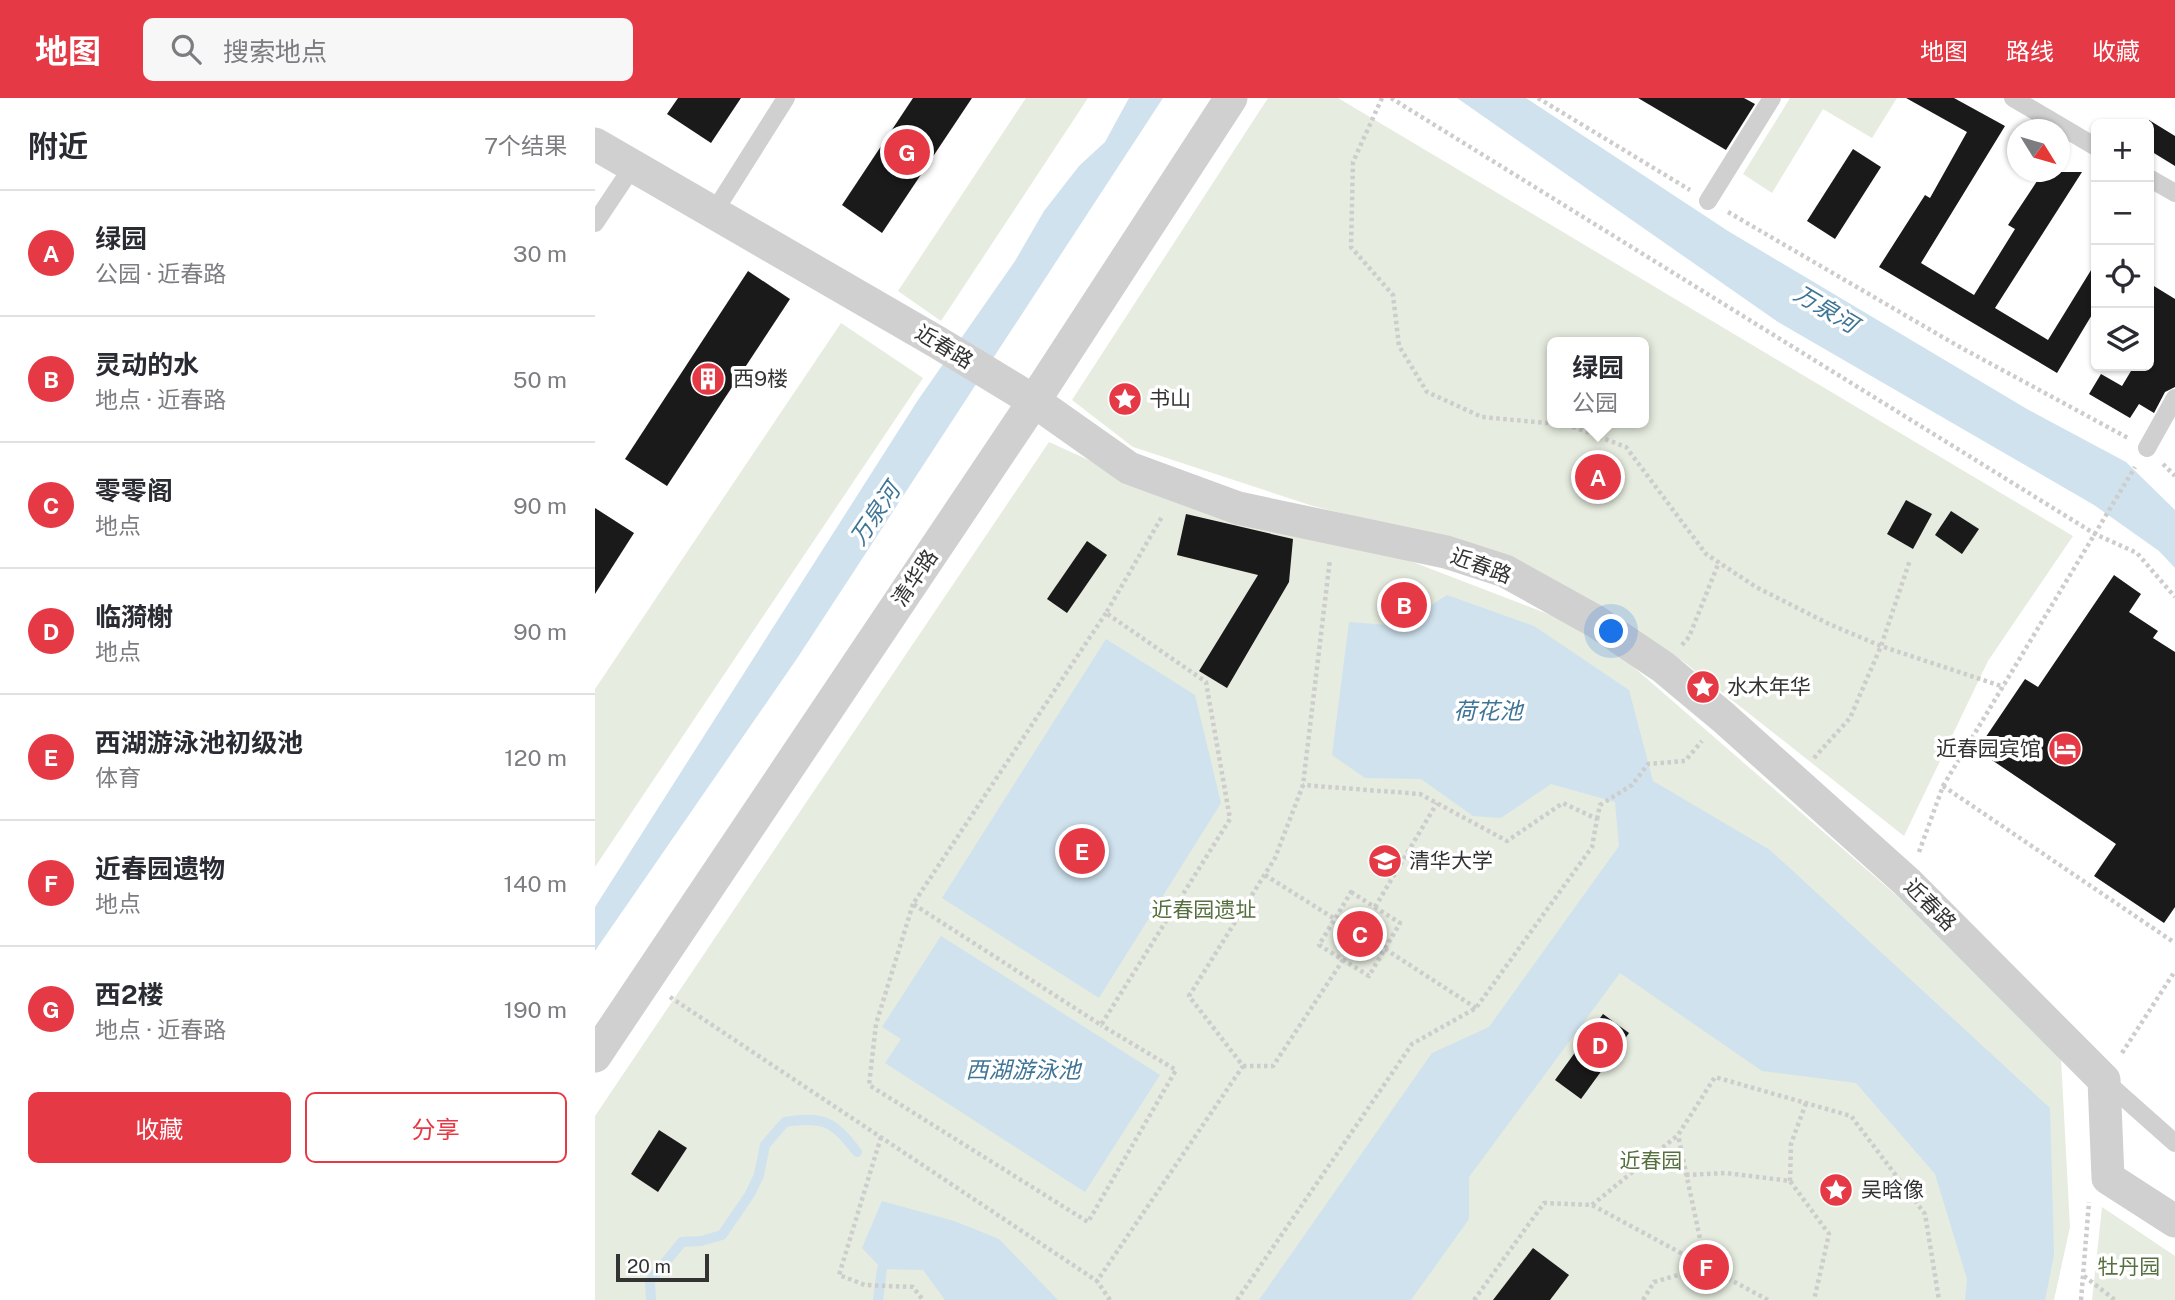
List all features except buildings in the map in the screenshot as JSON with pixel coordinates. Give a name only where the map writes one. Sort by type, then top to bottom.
[{"type":"street","name":"清华路","points":[[595,1056],[1034,401],[1231,98]]},
{"type":"street","name":"近春路","points":[[595,144],[937,342],[1034,401],[1129,468],[1238,508],[1446,552],[1505,571],[1595,621],[1663,667],[1907,882],[2104,1080]]},
{"type":"street","points":[[2104,1080],[2108,1178],[2175,1221]]},
{"type":"lane","points":[[714,212],[786,98]]},
{"type":"lane","points":[[1708,201],[1772,98]]},
{"type":"lane","points":[[2013,98],[2091,144]]},
{"type":"lane","points":[[595,223],[632,166]]},
{"type":"lane","points":[[2154,181],[2175,193]]},
{"type":"lane","points":[[2147,448],[2175,398]]},
{"type":"lane","points":[[2104,1080],[2175,1143]]},
{"type":"path","points":[[1382,98],[1353,162],[1351,247],[1393,295],[1399,346],[1427,392],[1482,417],[1547,423]]},
{"type":"path","points":[[1391,98],[2095,534],[2137,553],[2175,597]]},
{"type":"path","points":[[1538,98],[1708,201],[1958,346],[2147,448],[1943,786],[1907,882]]},
{"type":"path","points":[[1576,428],[1626,447],[1706,554],[1756,587],[1829,624],[1881,646],[2004,687]]},
{"type":"path","points":[[913,904],[1176,1070],[1088,1222],[869,1085],[876,1024],[913,904],[1107,613],[1179,487]]},
{"type":"path","points":[[1243,1066],[1189,996],[1275,858],[1303,785],[1333,528]]},
{"type":"path","points":[[1795,782],[1850,718],[1881,646],[1910,560]]},
{"type":"path","points":[[1663,667],[1689,636],[1719,562]]},
{"type":"path","points":[[1101,1025],[1230,819],[1206,682],[1107,613]]},
{"type":"path","points":[[1237,1300],[1412,1044],[1476,1008],[1592,847],[1599,805],[1632,785],[1648,764],[1685,761]]},
{"type":"path","points":[[1303,785],[1420,794],[1507,842],[1563,803],[1597,819]]},
{"type":"path","points":[[1943,786],[2175,943]]},
{"type":"path","points":[[1374,907],[1437,803]]},
{"type":"path","points":[[1265,875],[1335,919]]},
{"type":"path","points":[[1351,892],[1374,907],[1400,923],[1369,976],[1319,945],[1351,892]]},
{"type":"path","points":[[1385,949],[1476,1008]]},
{"type":"path","points":[[1243,1066],[1273,1066],[1343,960]]},
{"type":"path","points":[[2104,1080],[2175,971]]},
{"type":"path","points":[[669,996],[1097,1281],[1110,1300]]},
{"type":"path","points":[[1097,1281],[1243,1066]]},
{"type":"path","points":[[1592,1205],[1678,1135],[1715,1077],[1851,1116],[1925,1214],[1939,1300]]},
{"type":"path","points":[[1806,1103],[1791,1144],[1790,1181],[1829,1234],[1814,1300]]},
{"type":"path","points":[[1678,1135],[1706,1267]]},
{"type":"path","points":[[881,1136],[839,1275],[865,1285],[913,1287],[923,1300]]},
{"type":"path","points":[[1686,1175],[1726,1173],[1790,1181]]},
{"type":"path","points":[[1474,1300],[1544,1203],[1592,1205],[1767,1300]]},
{"type":"path","points":[[1643,1300],[1654,1282],[1706,1267]]},
{"type":"path","points":[[2083,1275],[2115,1300]]},
{"type":"green space","points":[[1026,98],[1088,98],[941,321],[898,291]]},
{"type":"green space","points":[[1268,98],[1338,98],[2073,536],[1988,661],[1904,836],[1684,662],[1508,555],[1313,506],[1133,447],[1072,400]]},
{"type":"green space","points":[[1790,98],[1897,98],[1872,138],[1823,109],[1772,193],[1743,174]]},
{"type":"green space","points":[[841,323],[923,378],[595,867],[595,689]]},
{"type":"green space","name":"近春园遗址","points":[[1049,442],[1183,503],[1392,554],[1592,631],[1896,895],[2061,1059],[2070,1227],[2054,1300],[595,1300],[595,1116]]},
{"type":"green space","name":"牡丹园","points":[[2102,1207],[2175,1256],[2175,1300],[2092,1300]]},
{"type":"water","name":"万泉河","points":[[1129,98],[1163,98],[798,657],[595,951],[595,907],[918,400],[1015,261],[1044,211],[1079,166],[1105,142]]},
{"type":"water","name":"万泉河","points":[[1457,98],[1526,98],[1728,231],[2027,409],[2126,462],[2175,510],[2175,568],[2159,551],[2094,505],[1778,322]]},
{"type":"water","name":"荷花池","points":[[1447,595],[1534,626],[1629,690],[1653,781],[1770,850],[2050,1108],[2054,1255],[2045,1300],[1965,1300],[1967,1279],[1935,1174],[1856,1083],[1762,1071],[1620,973],[1469,1177],[1469,1219],[1411,1300],[1259,1300],[1432,1053],[1489,1027],[1619,846],[1615,802],[1551,784],[1501,818],[1473,816],[1421,779],[1365,778],[1332,755],[1349,622],[1399,626]]},
{"type":"water","points":[[1106,639],[1195,695],[1221,803],[1099,998],[942,898]]},
{"type":"water","name":"西湖游泳池","points":[[941,936],[1160,1075],[1085,1192],[885,1063],[901,1039],[882,1027]]},
{"type":"water","points":[[882,1201],[954,1221],[999,1239],[1058,1300],[945,1300],[923,1270],[882,1269],[862,1248]]},
{"type":"waterway","points":[[651,1300],[650,1281],[682,1242],[701,1241],[722,1235],[750,1194],[759,1175],[765,1145],[785,1122],[809,1120],[827,1123],[841,1133],[857,1152]]},
{"type":"waterway","points":[[878,1300],[882,1269]]},
{"type":"place","name":"西2楼","points":[[907,152]]},
{"type":"place","name":"西9楼","points":[[708,379]]},
{"type":"place","name":"书山","points":[[1125,399]]},
{"type":"place","name":"绿园","points":[[1598,477]]},
{"type":"place","name":"灵动的水","points":[[1404,605]]},
{"type":"place","name":"水木年华","points":[[1703,687]]},
{"type":"place","name":"近春园宾馆","points":[[2065,749]]},
{"type":"place","name":"西湖游泳池初级池","points":[[1082,851]]},
{"type":"place","name":"清华大学","points":[[1385,861]]},
{"type":"place","name":"零零阁","points":[[1360,934]]},
{"type":"place","name":"临漪榭","points":[[1600,1045]]},
{"type":"place","name":"吴晗像","points":[[1836,1190]]},
{"type":"place","name":"近春园遗物","points":[[1706,1267]]},
{"type":"park label","name":"近春园","points":[[1651,1161]]}]
